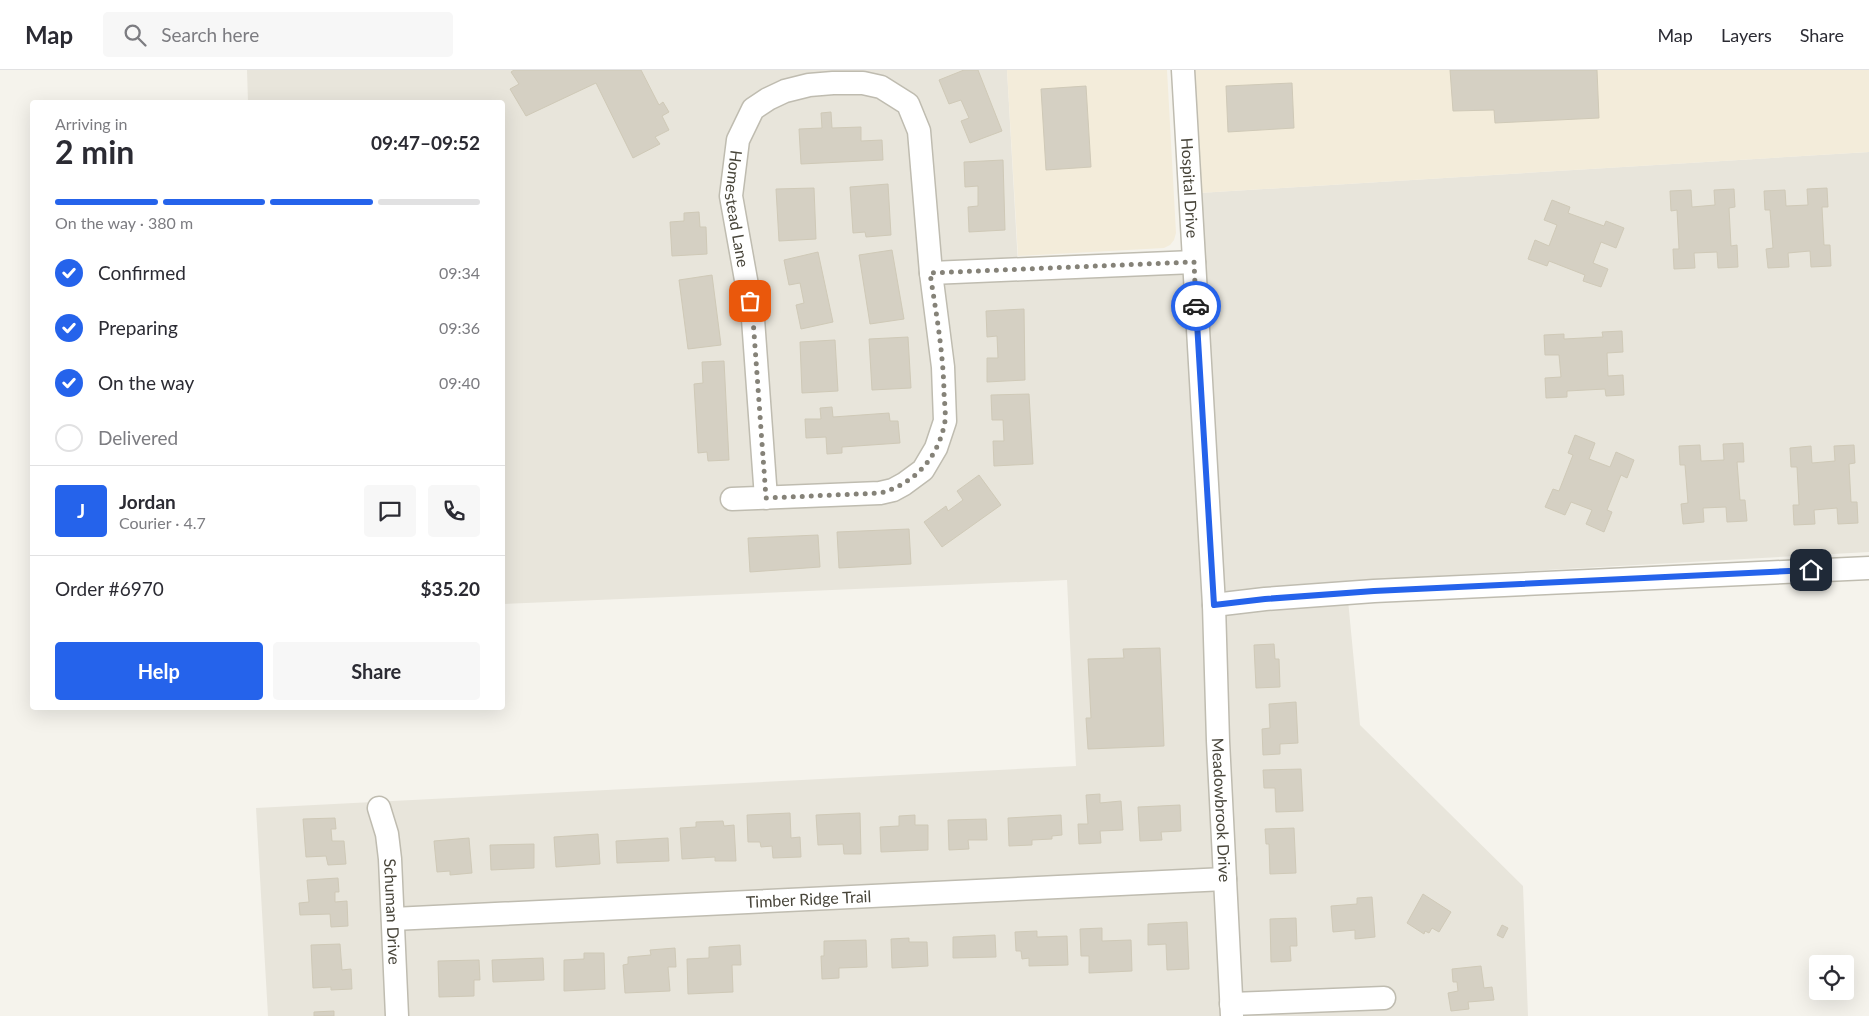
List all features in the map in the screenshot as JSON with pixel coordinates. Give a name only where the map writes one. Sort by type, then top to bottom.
[{"type":"street","name":"Hospital Drive","points":[[1183,70],[1214,605]]},
{"type":"street","name":"Homestead Lane","points":[[732,499],[766,498],[880,493],[898,487],[923,470],[936,448],[945,421],[943,367],[930,273],[919,132],[908,104],[881,87],[863,83],[808,84],[785,91],[753,110],[738,140],[732,196],[753,319],[766,498]]},
{"type":"street","points":[[930,273],[1194,262]]},
{"type":"street","points":[[1214,605],[1265,599],[1374,591],[1869,568]]},
{"type":"street","name":"Meadowbrook Drive","points":[[1214,605],[1232,1010]]},
{"type":"street","name":"Schuman Drive","points":[[379,808],[387,834],[397,1016]]},
{"type":"street","name":"Timber Ridge Trail","points":[[393,919],[1225,879]]},
{"type":"street","points":[[1232,1010],[1384,998]]},
{"type":"shaded area","points":[[247,70],[1007,70],[1019,282],[1204,272],[1199,193],[1869,152],[1869,552],[1348,581],[1348,600],[1360,725],[1523,886],[1528,1016],[268,1016],[256,808],[1076,766],[1067,580],[505,604],[505,100],[248,100]]},
{"type":"shaded area","points":[[1007,70],[1167,70],[1176,233],[1170,245],[1164,248],[1018,256]]},
{"type":"shaded area","points":[[1194,70],[1869,70],[1869,152],[1199,193]]},
{"type":"building","points":[[514,70],[641,70],[659,105],[663,102],[669,112],[662,116],[669,130],[655,137],[660,144],[633,158],[596,83],[526,116],[510,89],[519,84],[511,72]]},
{"type":"building","points":[[964,70],[978,70],[1002,131],[970,143],[961,121],[969,118],[961,100],[949,104],[939,80]]},
{"type":"building","points":[[1450,70],[1597,70],[1599,118],[1495,123],[1494,110],[1453,111]]},
{"type":"building","points":[[1292,83],[1294,128],[1228,132],[1226,86]]},
{"type":"building","points":[[1086,86],[1091,167],[1046,170],[1041,89]]},
{"type":"building","points":[[831,112],[832,128],[861,127],[861,141],[882,140],[883,160],[801,164],[799,129],[822,128],[821,113]]},
{"type":"building","points":[[1003,160],[1005,230],[969,232],[968,207],[978,206],[978,186],[965,187],[964,162]]},
{"type":"building","points":[[888,184],[891,235],[866,237],[865,232],[853,233],[850,187]]},
{"type":"building","points":[[814,188],[816,239],[779,241],[776,189]]},
{"type":"building","points":[[1827,188],[1828,207],[1822,207],[1824,245],[1830,245],[1831,266],[1811,267],[1810,251],[1788,253],[1789,267],[1768,268],[1766,249],[1773,248],[1770,210],[1765,210],[1764,191],[1785,190],[1786,206],[1808,205],[1807,189]]},
{"type":"building","points":[[1734,189],[1735,207],[1729,208],[1731,246],[1737,245],[1738,267],[1718,268],[1717,252],[1694,253],[1695,268],[1674,269],[1673,249],[1679,249],[1677,210],[1671,211],[1670,191],[1691,190],[1692,207],[1715,205],[1714,190]]},
{"type":"building","points":[[1552,200],[1570,207],[1568,213],[1604,226],[1606,221],[1624,228],[1616,248],[1601,242],[1593,263],[1608,269],[1601,287],[1583,281],[1585,275],[1549,261],[1547,266],[1528,259],[1535,240],[1549,246],[1557,225],[1544,220]]},
{"type":"building","points":[[699,212],[700,227],[706,227],[707,254],[672,256],[670,222],[684,221],[684,213]]},
{"type":"building","points":[[892,250],[904,319],[870,324],[859,255]]},
{"type":"building","points":[[818,252],[833,322],[801,329],[796,305],[804,303],[800,283],[789,285],[784,260]]},
{"type":"building","points":[[712,275],[721,345],[688,349],[679,280]]},
{"type":"building","points":[[1024,309],[1025,380],[987,382],[987,358],[998,358],[997,336],[987,337],[986,311]]},
{"type":"building","points":[[1622,331],[1623,352],[1607,353],[1608,376],[1623,375],[1624,395],[1606,396],[1605,389],[1567,391],[1567,397],[1546,398],[1545,378],[1561,377],[1559,355],[1545,355],[1544,335],[1564,334],[1564,339],[1603,337],[1602,332]]},
{"type":"building","points":[[908,337],[911,388],[872,390],[869,339]]},
{"type":"building","points":[[835,340],[838,391],[802,393],[800,342]]},
{"type":"building","points":[[724,361],[729,460],[708,461],[707,452],[698,453],[694,384],[703,383],[702,362]]},
{"type":"building","points":[[1029,394],[1033,464],[994,466],[993,441],[1004,441],[1003,420],[992,420],[991,395]]},
{"type":"building","points":[[832,407],[833,417],[889,413],[890,421],[898,421],[900,443],[842,447],[842,453],[827,454],[826,437],[806,438],[805,419],[821,419],[820,408]]},
{"type":"building","points":[[1575,435],[1595,443],[1589,459],[1610,467],[1616,452],[1634,460],[1627,478],[1621,475],[1607,510],[1612,512],[1604,532],[1586,524],[1592,510],[1571,502],[1565,515],[1545,507],[1553,489],[1559,491],[1573,455],[1568,453]]},
{"type":"building","points":[[1743,443],[1744,462],[1737,462],[1740,500],[1745,500],[1747,521],[1727,522],[1726,507],[1703,508],[1704,522],[1683,524],[1681,504],[1688,503],[1685,465],[1680,465],[1679,446],[1700,445],[1701,461],[1724,460],[1723,444]]},
{"type":"building","points":[[1854,445],[1855,463],[1849,464],[1851,502],[1857,502],[1858,523],[1838,524],[1837,508],[1814,510],[1815,524],[1794,525],[1793,505],[1799,505],[1797,467],[1791,467],[1790,448],[1811,446],[1812,463],[1835,461],[1834,446]]},
{"type":"building","points":[[979,475],[1001,505],[942,547],[924,522],[946,506],[948,511],[963,500],[957,491]]},
{"type":"building","points":[[909,529],[911,564],[839,568],[837,532]]},
{"type":"building","points":[[818,535],[820,567],[750,572],[748,538]]},
{"type":"building","points":[[1274,644],[1275,659],[1279,659],[1280,687],[1256,688],[1254,645]]},
{"type":"building","points":[[1160,648],[1164,746],[1088,749],[1086,718],[1091,718],[1088,659],[1124,658],[1123,649]]},
{"type":"building","points":[[1296,702],[1298,743],[1280,744],[1280,754],[1263,755],[1262,729],[1270,728],[1269,704]]},
{"type":"building","points":[[1301,769],[1303,811],[1276,812],[1275,788],[1264,788],[1263,770]]},
{"type":"building","points":[[1100,794],[1100,803],[1121,801],[1123,830],[1100,831],[1101,843],[1079,844],[1078,824],[1088,824],[1086,795]]},
{"type":"building","points":[[1180,805],[1181,831],[1161,832],[1162,840],[1140,841],[1138,807]]},
{"type":"building","points":[[790,813],[791,838],[800,837],[801,857],[773,858],[772,846],[761,847],[760,842],[748,842],[747,815]]},
{"type":"building","points":[[860,813],[861,854],[844,854],[843,844],[818,845],[816,815]]},
{"type":"building","points":[[915,815],[915,825],[928,825],[928,850],[881,852],[880,827],[899,826],[899,816]]},
{"type":"building","points":[[1061,815],[1062,835],[1052,836],[1052,839],[1032,840],[1032,845],[1009,846],[1008,818]]},
{"type":"building","points":[[335,818],[336,829],[331,829],[332,841],[344,841],[346,864],[328,865],[326,856],[306,857],[303,819]]},
{"type":"building","points":[[986,819],[987,840],[968,840],[969,849],[949,850],[948,820]]},
{"type":"building","points":[[723,821],[724,826],[734,825],[736,861],[715,861],[715,857],[682,859],[680,828],[696,827],[696,822]]},
{"type":"building","points":[[1294,828],[1296,873],[1270,874],[1269,844],[1266,844],[1265,829]]},
{"type":"building","points":[[598,834],[600,864],[556,867],[554,837]]},
{"type":"building","points":[[469,838],[472,873],[450,875],[450,871],[437,872],[434,841]]},
{"type":"building","points":[[668,838],[669,861],[617,863],[616,841]]},
{"type":"building","points":[[534,844],[534,868],[491,870],[490,845]]},
{"type":"building","points":[[338,878],[339,892],[335,892],[335,902],[347,901],[348,926],[331,927],[330,914],[300,915],[299,903],[309,902],[307,880]]},
{"type":"building","points":[[1423,894],[1451,912],[1439,932],[1432,928],[1429,933],[1425,931],[1424,934],[1407,923]]},
{"type":"building","points":[[1372,897],[1375,937],[1355,939],[1355,930],[1333,932],[1331,906],[1357,904],[1357,898]]},
{"type":"building","points":[[1296,918],[1297,946],[1290,946],[1291,961],[1271,962],[1270,919]]},
{"type":"building","points":[[1187,922],[1189,969],[1167,970],[1166,944],[1148,945],[1148,924]]},
{"type":"building","points":[[1502,925],[1508,928],[1503,938],[1497,935]]},
{"type":"building","points":[[1102,928],[1102,941],[1131,940],[1132,971],[1089,973],[1089,956],[1081,956],[1080,929]]},
{"type":"building","points":[[1037,931],[1037,937],[1067,936],[1068,965],[1029,966],[1029,958],[1022,959],[1021,951],[1016,951],[1015,932]]},
{"type":"building","points":[[995,935],[996,957],[953,958],[953,937]]},
{"type":"building","points":[[909,938],[909,942],[927,942],[928,966],[892,968],[891,939]]},
{"type":"building","points":[[866,940],[867,967],[839,968],[839,978],[822,979],[821,956],[824,956],[824,941]]},
{"type":"building","points":[[340,944],[342,970],[351,969],[352,989],[331,990],[331,987],[313,988],[311,945]]},
{"type":"building","points":[[740,945],[741,965],[732,965],[733,992],[688,994],[687,959],[709,958],[709,947]]},
{"type":"building","points":[[675,948],[676,967],[668,967],[670,991],[625,993],[623,965],[628,964],[628,957],[651,955],[650,950]]},
{"type":"building","points":[[584,953],[604,953],[605,989],[564,991],[564,960],[584,959]]},
{"type":"building","points":[[543,958],[544,980],[493,982],[492,960]]},
{"type":"building","points":[[479,960],[480,980],[474,980],[474,996],[439,997],[438,961]]},
{"type":"building","points":[[1481,966],[1484,988],[1492,987],[1494,1000],[1468,1002],[1469,1009],[1451,1011],[1448,993],[1458,991],[1457,982],[1453,982],[1452,969]]},
{"type":"building","points":[[334,1011],[334,1016],[314,1016],[314,1012]]},
{"type":"way so far","points":[[750,301],[753,319],[766,498],[880,493],[904,484],[923,470],[936,448],[945,421],[943,367],[930,273],[1194,262],[1196,306]]},
{"type":"route","points":[[1196,306],[1214,605],[1265,599],[1374,591],[1811,570]]}]
